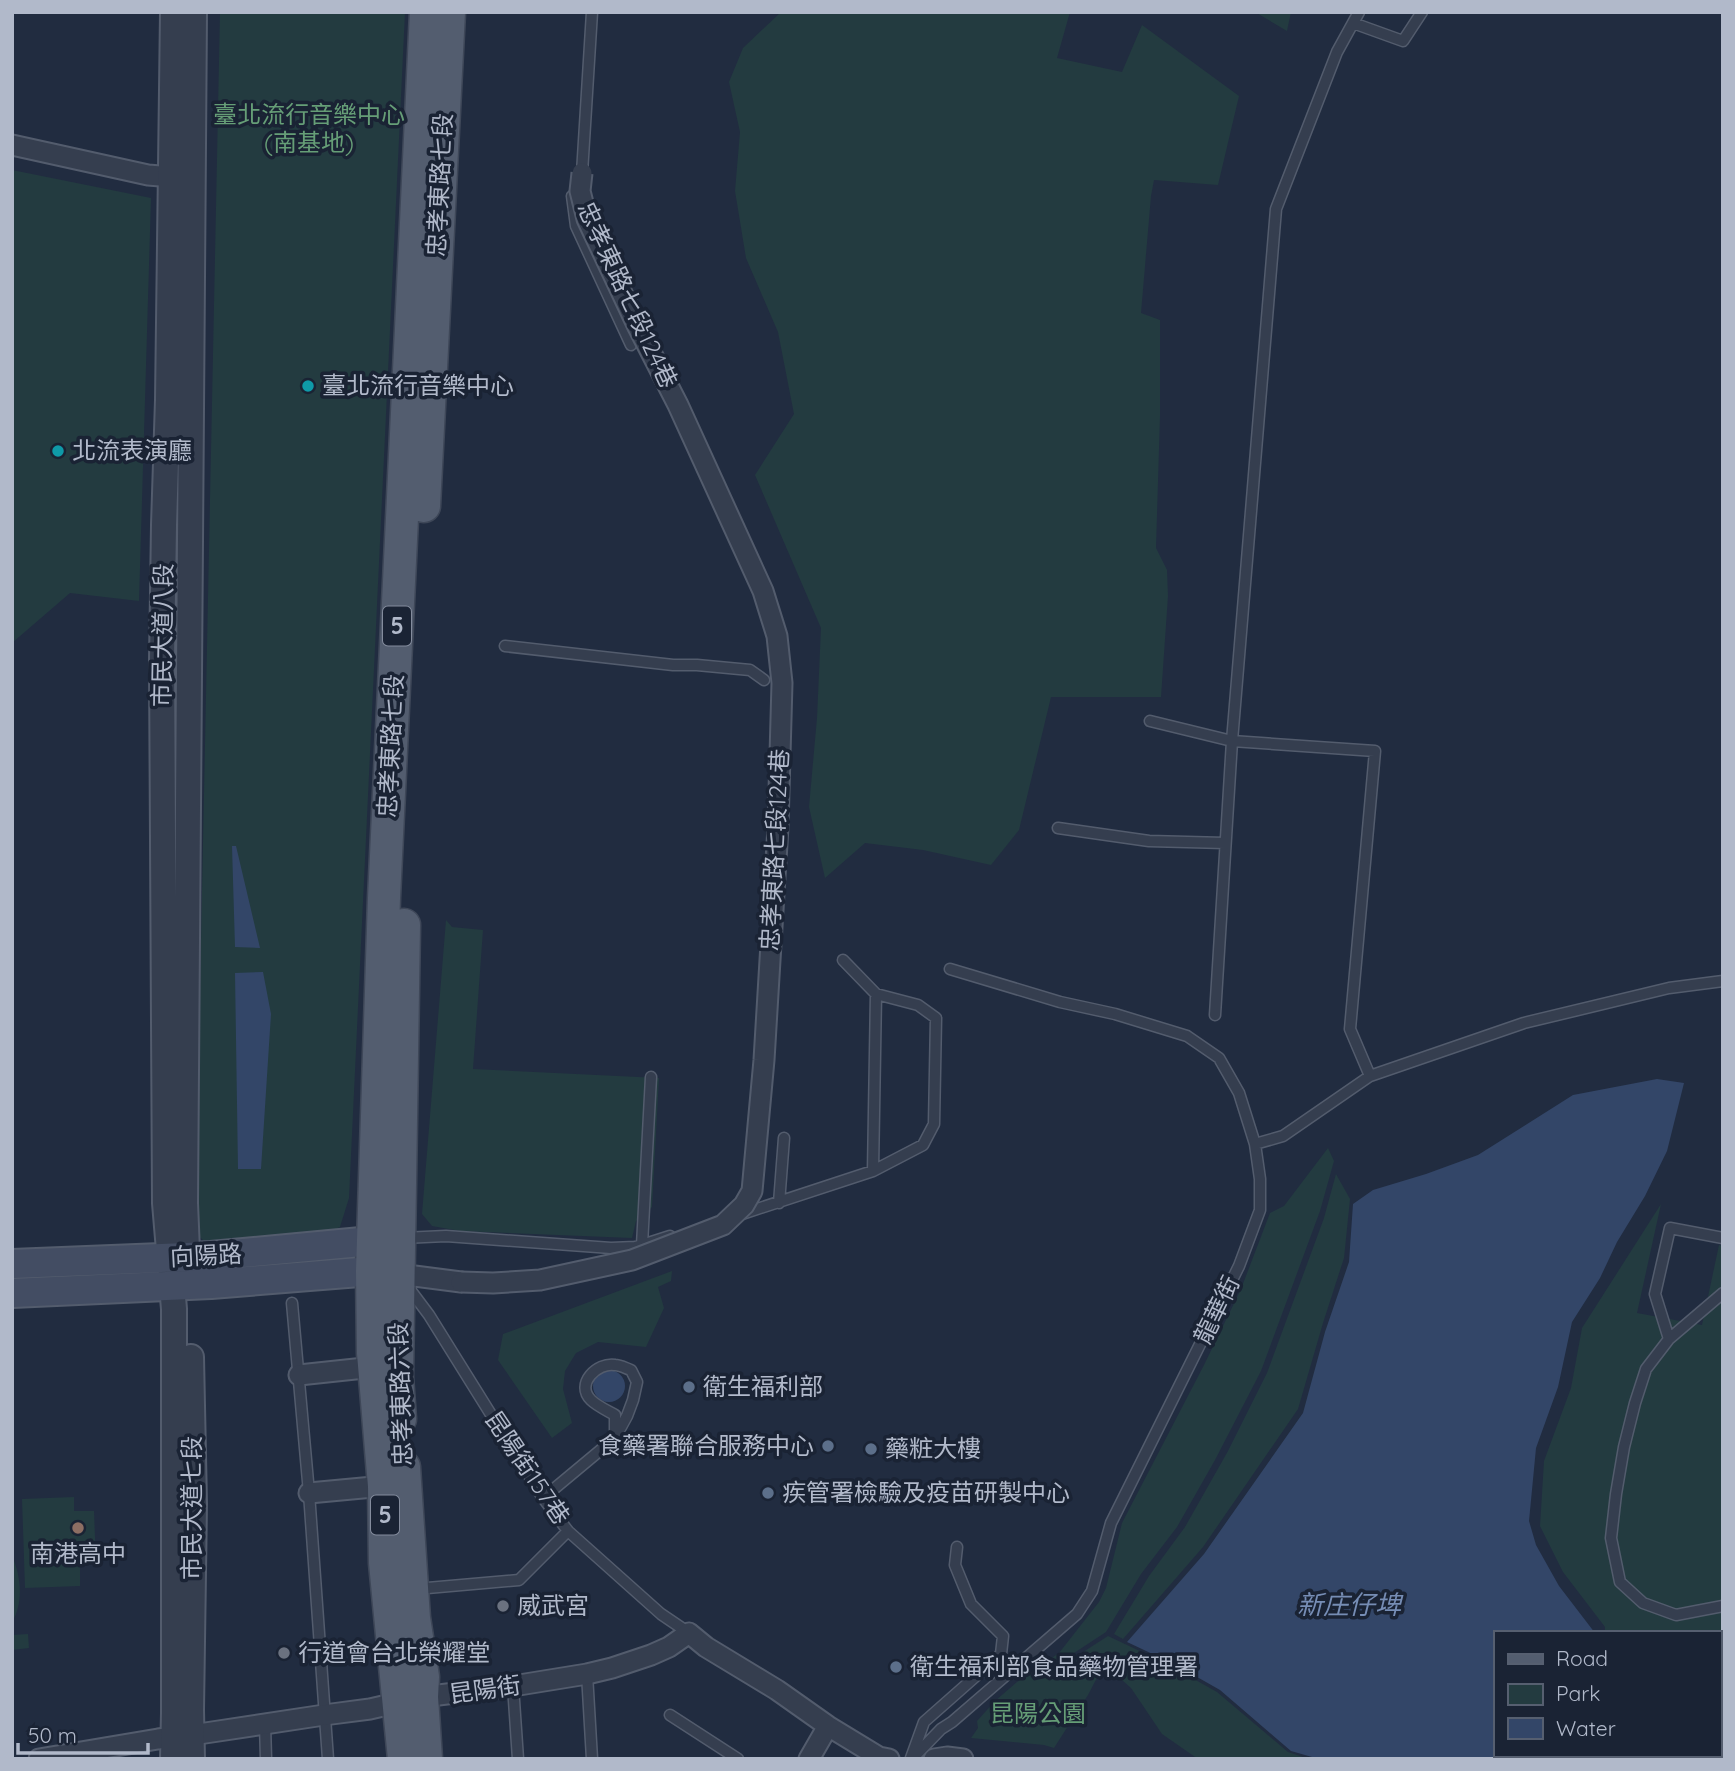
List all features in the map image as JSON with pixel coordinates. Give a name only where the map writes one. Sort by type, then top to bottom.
[{"type":"main road","name":"忠孝東路七段","points":[[386,1256],[384,898],[426,12]]},
{"type":"main road","name":"忠孝東路七段","points":[[386,1256],[449,12]]},
{"type":"main road","name":"向陽路","points":[[12,1264],[211,1256],[335,1246],[386,1256]]},
{"type":"main road","name":"向陽路","points":[[12,1293],[181,1285],[386,1256]]},
{"type":"main road","name":"忠孝東路六段","points":[[386,1256],[374,1367],[384,1486],[385,1563],[410,1700],[426,1759]]},
{"type":"main road","name":"忠孝東路六段","points":[[386,1256],[414,1618],[423,1677],[410,1700],[404,1759]]},
{"type":"street","name":"市民大道八段","points":[[173,12],[182,178],[185,1203],[179,1257]]},
{"type":"street","name":"市民大道八段","points":[[182,178],[194,12]]},
{"type":"street","points":[[12,145],[148,175],[182,178]]},
{"type":"street","name":"忠孝東路七段124巷","points":[[386,1256],[461,1283],[540,1280],[632,1260],[723,1225],[744,1205],[752,1191],[764,1060],[778,827],[782,683],[777,636],[763,591],[678,405],[632,316],[587,219],[581,182]]},
{"type":"street","name":"市民大道七段","points":[[179,1257],[194,1504],[183,1748]]},
{"type":"street","points":[[299,1374],[374,1367]]},
{"type":"street","points":[[309,1493],[384,1486]]},
{"type":"street","points":[[689,1633],[706,1647],[777,1690],[828,1726],[879,1757],[889,1759]]},
{"type":"street","name":"昆陽街","points":[[39,1759],[183,1748],[265,1724],[587,1674],[651,1655],[689,1633]]},
{"type":"street","points":[[809,1759],[828,1726]]},
{"type":"street","points":[[934,1759],[963,1759]]},
{"type":"lane","points":[[592,12],[581,182],[572,196],[576,226],[631,345]]},
{"type":"lane","points":[[1214,1015],[1232,741],[1276,209],[1338,52],[1359,12]]},
{"type":"lane","points":[[1353,23],[1403,41],[1422,12]]},
{"type":"lane","points":[[505,646],[673,665],[750,670],[764,680]]},
{"type":"lane","points":[[1150,721],[1232,741],[1375,751],[1350,1029],[1370,1076]]},
{"type":"lane","points":[[1058,828],[1149,841],[1226,843]]},
{"type":"lane","points":[[386,1256],[446,1236],[611,1248],[635,1247],[873,1171],[923,1145],[934,1124],[936,1018],[918,1005],[876,994],[844,960]]},
{"type":"lane","name":"龍華街","points":[[911,1759],[941,1729],[1077,1614],[1092,1591],[1111,1523],[1239,1266],[1261,1210],[1255,1144],[1239,1093],[1219,1058],[1187,1036],[950,969]]},
{"type":"lane","points":[[1255,1144],[1283,1136],[1370,1076],[1524,1023],[1669,988],[1723,981]]},
{"type":"lane","points":[[873,1171],[876,994]]},
{"type":"lane","points":[[642,1245],[651,1077]]},
{"type":"lane","points":[[779,1203],[784,1138]]},
{"type":"lane","points":[[1669,1339],[1655,1294],[1671,1228],[1723,1238]]},
{"type":"lane","name":"昆陽街157巷","points":[[386,1256],[429,1315],[543,1498],[568,1531],[661,1614],[689,1633]]},
{"type":"lane","points":[[1723,1293],[1669,1339],[1646,1369],[1635,1404],[1618,1482],[1611,1538],[1620,1582],[1643,1603],[1676,1615],[1723,1606]]},
{"type":"lane","points":[[292,1303],[328,1759]]},
{"type":"lane","points":[[543,1498],[615,1438],[627,1416],[637,1382],[631,1370],[614,1364],[599,1367],[590,1375],[586,1388],[590,1399],[615,1415],[615,1438]]},
{"type":"lane","points":[[412,1589],[519,1580],[568,1531]]},
{"type":"lane","points":[[911,1759],[924,1722],[1001,1654],[1003,1636],[971,1604],[955,1565],[957,1546]]},
{"type":"lane","points":[[587,1674],[592,1759]]},
{"type":"lane","points":[[513,1686],[518,1759]]},
{"type":"lane","points":[[670,1715],[738,1759]]},
{"type":"lane","points":[[265,1724],[266,1759]]},
{"type":"green space","name":"臺北流行音樂中心 (南基地)","points":[[220,12],[405,12],[349,1198],[340,1227],[325,1235],[212,1242],[203,1240],[195,1233]]},
{"type":"green space","points":[[781,12],[1070,12],[1057,58],[1122,72],[1142,25],[1239,96],[1218,185],[1154,180],[1151,196],[1141,313],[1160,320],[1156,548],[1167,570],[1168,596],[1161,697],[1051,697],[1019,830],[991,865],[923,850],[865,843],[825,878],[809,807],[821,628],[755,475],[794,414],[778,332],[746,258],[735,191],[740,132],[729,82],[743,48]]},
{"type":"green space","points":[[1255,12],[1291,12],[1287,31]]},
{"type":"green space","points":[[12,170],[151,198],[139,601],[70,593],[12,643]]},
{"type":"green space","points":[[446,920],[452,927],[483,930],[473,1069],[659,1078],[652,1207],[636,1221],[632,1238],[460,1231],[432,1226],[422,1214]]},
{"type":"green space","name":"昆陽公園","points":[[1328,1148],[1334,1161],[1320,1211],[1261,1371],[1177,1527],[1141,1574],[1106,1632],[1074,1653],[1101,1670],[1088,1695],[1054,1748],[971,1738],[978,1728],[977,1721],[995,1701],[1059,1653],[1099,1602],[1106,1588],[1122,1523],[1241,1289],[1270,1213],[1284,1206]]},
{"type":"green space","points":[[1336,1174],[1350,1199],[1344,1258],[1298,1409],[1203,1547],[1123,1639],[1114,1634],[1149,1576],[1185,1527],[1228,1451],[1267,1373],[1324,1218]]},
{"type":"green space","points":[[1661,1204],[1637,1313],[1702,1325],[1719,1245],[1723,1246],[1723,1674],[1721,1631],[1605,1631],[1605,1627],[1563,1572],[1540,1526],[1544,1461],[1571,1388],[1582,1328]]},
{"type":"green space","points":[[672,1271],[671,1281],[658,1287],[664,1308],[646,1347],[598,1342],[576,1353],[565,1371],[563,1389],[572,1423],[552,1438],[498,1360],[503,1334]]},
{"type":"green space","points":[[74,1497],[74,1511],[94,1511],[96,1564],[80,1565],[80,1586],[25,1588],[22,1499]]},
{"type":"green space","points":[[12,1556],[20,1598],[12,1622]]},
{"type":"green space","points":[[28,1634],[29,1648],[12,1650],[12,1635]]},
{"type":"green space","points":[[1108,1636],[1217,1692],[1288,1752],[1309,1759],[1198,1759],[1162,1734],[1131,1688],[1104,1664],[1080,1654]]},
{"type":"green space","points":[[1723,1683],[1723,1759],[1582,1759],[1721,1757]]},
{"type":"water","points":[[232,846],[236,846],[260,948],[235,947]]},
{"type":"water","points":[[263,972],[271,1014],[261,1169],[238,1169],[235,973]]},
{"type":"water","name":"新庄仔埤","points":[[1657,1079],[1684,1083],[1667,1151],[1600,1278],[1572,1322],[1558,1387],[1536,1448],[1529,1521],[1536,1545],[1559,1586],[1593,1631],[1494,1631],[1494,1757],[1579,1759],[1319,1759],[1291,1751],[1220,1690],[1127,1642],[1204,1554],[1303,1413],[1325,1332],[1349,1262],[1353,1204],[1373,1190],[1478,1155],[1573,1095]]},
{"type":"water","points":[[609,1370],[620,1375],[625,1386],[620,1397],[609,1402],[598,1397],[593,1386],[598,1375]]},
{"type":"place","name":"臺北流行音樂中心","points":[[308,386]]},
{"type":"place","name":"北流表演廳","points":[[58,451]]},
{"type":"place","name":"衛生福利部","points":[[689,1387]]},
{"type":"place","name":"食藥署聯合服務中心","points":[[828,1446]]},
{"type":"place","name":"藥粧大樓","points":[[871,1449]]},
{"type":"place","name":"疾管署檢驗及疫苗研製中心","points":[[768,1493]]},
{"type":"place","name":"南港高中","points":[[78,1528]]},
{"type":"place","name":"威武宮","points":[[503,1606]]},
{"type":"place","name":"行道會台北榮耀堂","points":[[284,1653]]},
{"type":"place","name":"衛生福利部食品藥物管理署","points":[[896,1667]]}]
